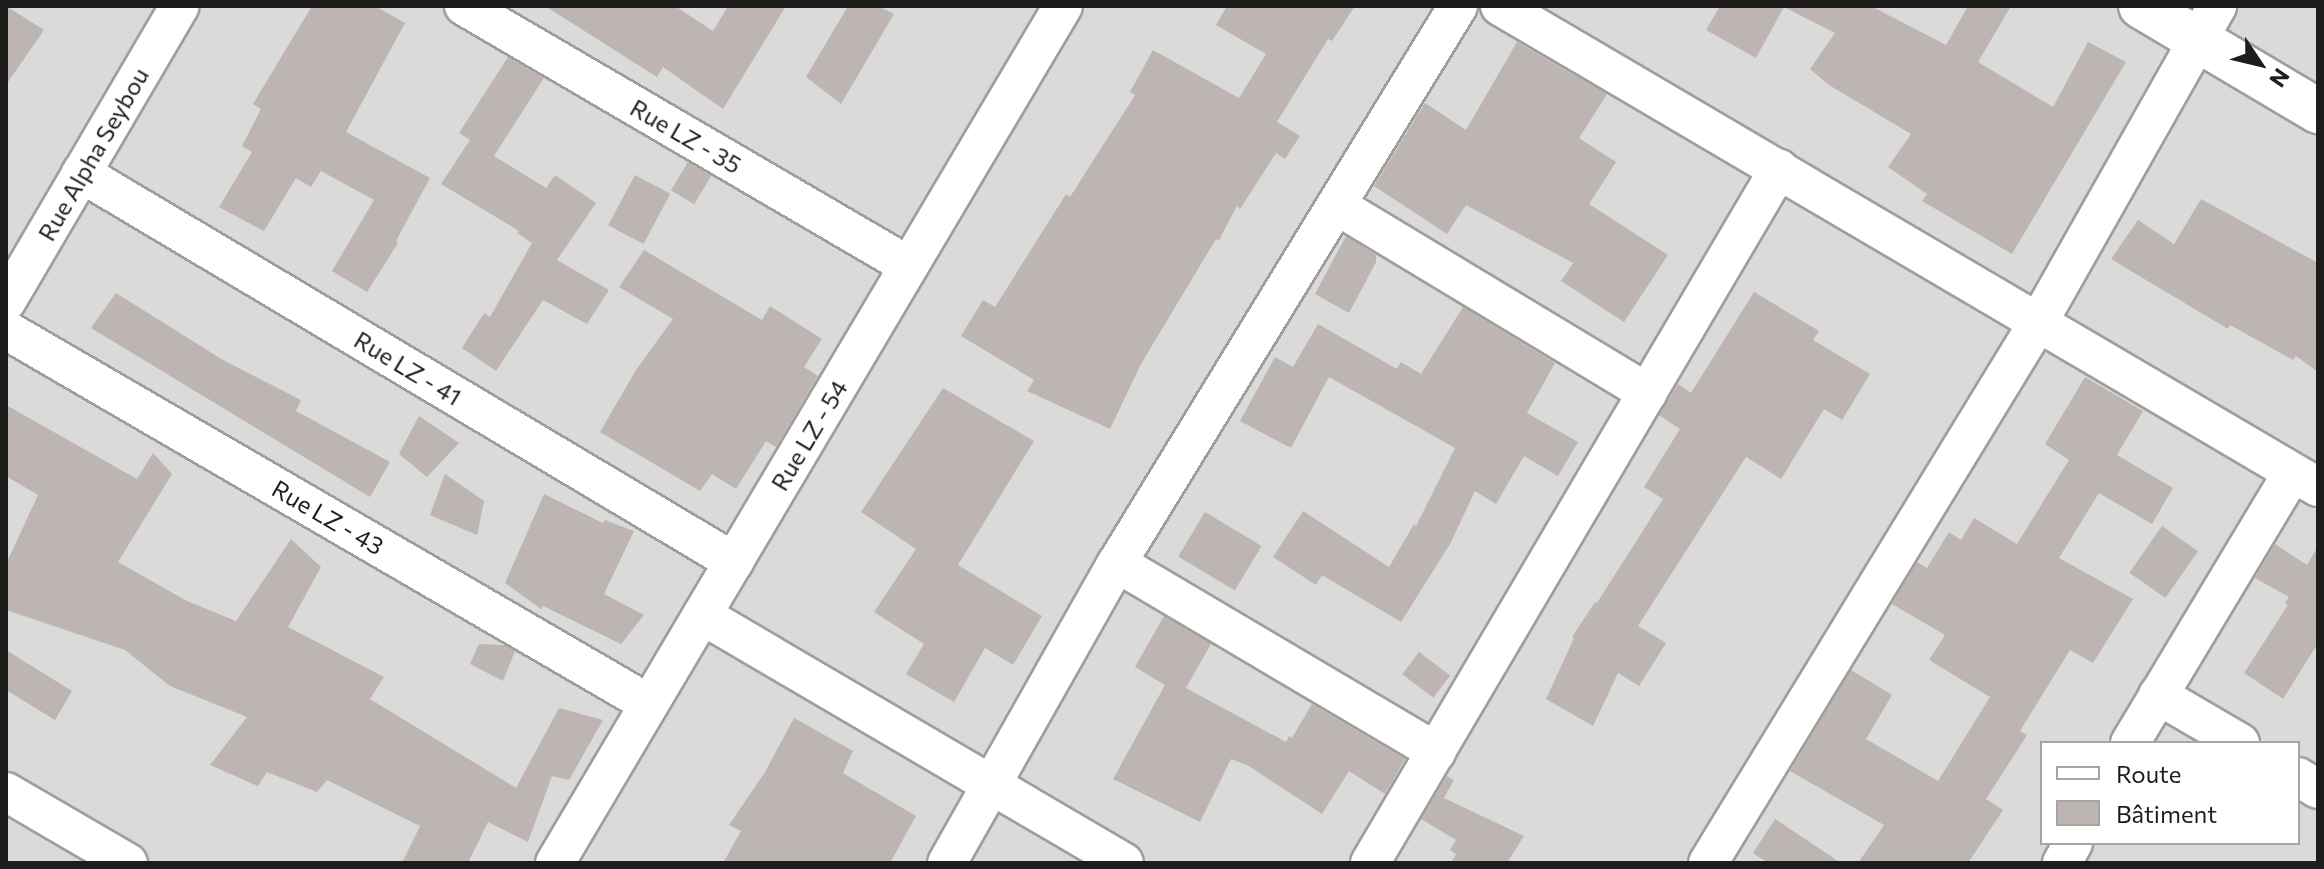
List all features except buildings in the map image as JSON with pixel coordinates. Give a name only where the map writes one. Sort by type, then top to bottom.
[{"type":"street","name":"Rue Alpha Seybou","points":[[6,302],[180,6]]},
{"type":"street","name":"Rue LZ - 35","points":[[464,6],[909,266]]},
{"type":"street","name":"Rue LZ - 54","points":[[555,863],[1063,6]]},
{"type":"street","points":[[947,863],[1117,563],[1458,6]]},
{"type":"street","points":[[1500,6],[2305,480],[2158,695],[2131,741]]},
{"type":"street","points":[[2141,6],[2207,22],[2318,111]]},
{"type":"street","points":[[1708,863],[2039,321],[2207,22]]},
{"type":"street","points":[[1370,863],[1779,169]]},
{"type":"street","name":"Rue LZ - 41","points":[[81,173],[734,562]]},
{"type":"street","points":[[1336,205],[1648,393]]},
{"type":"street","name":"Rue LZ - 43","points":[[6,330],[649,704]]},
{"type":"street","points":[[1117,563],[1436,752]]},
{"type":"street","points":[[702,615],[1124,863]]},
{"type":"street","points":[[2158,695],[2237,741]]},
{"type":"street","points":[[2300,778],[2318,789]]},
{"type":"street","points":[[6,792],[128,863]]},
{"type":"street","points":[[2062,863],[2072,845]]},
{"type":"shaded area","points":[[6,6],[2318,6],[2318,863],[6,863]]}]
